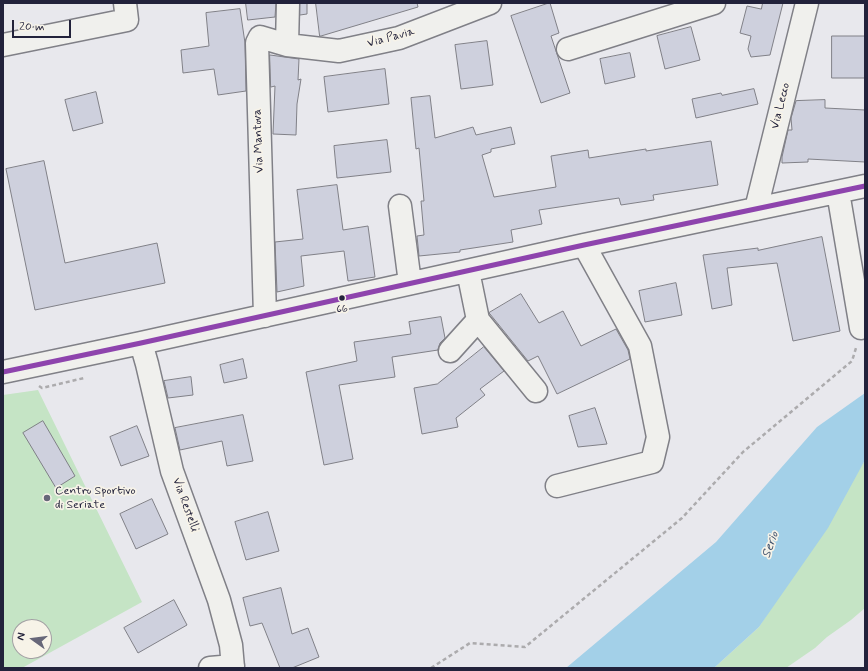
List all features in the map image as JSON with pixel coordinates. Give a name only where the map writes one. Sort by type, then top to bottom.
[{"type":"street","points":[[3,45],[127,20],[125,3]]},
{"type":"street","points":[[287,45],[288,3]]},
{"type":"street","name":"Via Pavia","points":[[287,45],[339,51],[399,38],[490,3]]},
{"type":"street","points":[[568,49],[714,3]]},
{"type":"street","name":"Via Lecco","points":[[756,209],[807,3]]},
{"type":"street","name":"Via Mantova","points":[[265,316],[256,43],[260,37],[287,45]]},
{"type":"street","points":[[3,372],[265,316],[584,245],[756,209],[838,195],[865,186]]},
{"type":"street","points":[[838,195],[862,328]]},
{"type":"street","points":[[400,206],[410,283]]},
{"type":"street","points":[[557,486],[652,462],[658,437],[640,346],[584,245]]},
{"type":"street","points":[[468,271],[478,320],[536,391]]},
{"type":"street","points":[[450,351],[478,320]]},
{"type":"street","name":"Via Restelli","points":[[141,343],[172,471],[219,600],[231,645],[233,667],[210,668]]},
{"type":"path","points":[[431,668],[470,643],[525,647],[682,518],[743,452],[852,361]]},
{"type":"green space","name":"Centro Sportivo di Seriate","points":[[38,390],[142,602],[52,652],[52,619],[12,619],[12,659],[38,659],[22,668],[3,668],[3,395]]},
{"type":"green space","points":[[865,460],[865,608],[815,648],[786,668],[714,668],[759,627]]},
{"type":"water","name":"Serio","points":[[865,393],[865,460],[828,528],[759,627],[714,668],[566,668],[716,542],[817,427]]},
{"type":"building","points":[[246,3],[276,3],[275,17],[248,20]]},
{"type":"building","points":[[300,3],[307,3],[307,14],[300,15]]},
{"type":"building","points":[[316,3],[417,3],[418,7],[320,36]]},
{"type":"building","points":[[550,3],[559,33],[551,36],[570,93],[541,103],[511,16]]},
{"type":"building","points":[[763,3],[783,3],[770,55],[751,57],[748,49],[751,36],[740,33],[747,6],[761,9]]},
{"type":"building","points":[[240,9],[245,43],[246,91],[218,95],[214,69],[183,73],[181,50],[209,46],[206,13]]},
{"type":"building","points":[[691,27],[700,60],[665,69],[657,36]]},
{"type":"building","points":[[832,36],[865,36],[865,78],[832,78]]},
{"type":"building","points":[[487,41],[493,85],[461,89],[455,45]]},
{"type":"building","points":[[630,53],[635,77],[605,84],[600,59]]},
{"type":"building","points":[[270,55],[299,59],[298,80],[301,79],[297,104],[296,135],[273,134],[275,86],[271,87]]},
{"type":"building","points":[[385,69],[389,104],[328,112],[324,77]]},
{"type":"building","points":[[754,89],[758,104],[696,118],[692,99],[721,93],[722,95]]},
{"type":"building","points":[[96,92],[103,123],[73,131],[65,100]]},
{"type":"building","points":[[430,96],[435,138],[473,127],[476,135],[511,127],[515,144],[491,149],[491,152],[482,155],[494,197],[556,187],[551,156],[588,150],[589,158],[711,141],[718,185],[653,195],[654,200],[621,205],[619,198],[539,210],[542,224],[511,230],[513,242],[460,250],[460,252],[419,256],[417,236],[424,235],[421,201],[424,201],[419,148],[416,149],[411,98]]},
{"type":"building","points":[[825,100],[825,108],[865,110],[865,162],[808,159],[808,162],[782,163],[788,130],[792,130],[791,118],[796,101]]},
{"type":"building","points":[[387,140],[391,172],[337,178],[334,146]]},
{"type":"building","points":[[44,161],[65,263],[157,243],[165,283],[35,310],[6,169]]},
{"type":"building","points":[[337,185],[343,230],[368,226],[375,277],[348,281],[344,251],[301,256],[304,286],[277,292],[275,242],[303,239],[297,190]]},
{"type":"building","points":[[822,237],[840,331],[793,341],[777,263],[727,268],[732,305],[712,309],[703,255],[758,248],[758,250]]},
{"type":"building","points":[[676,283],[682,315],[645,322],[639,291]]},
{"type":"building","points":[[521,294],[539,323],[563,311],[581,346],[616,329],[628,350],[630,359],[557,394],[538,356],[528,361],[489,313]]},
{"type":"building","points":[[441,317],[445,338],[440,343],[438,350],[392,357],[395,377],[339,385],[353,459],[324,465],[306,372],[357,361],[354,342],[411,334],[409,322]]},
{"type":"building","points":[[484,347],[504,371],[480,389],[485,395],[456,418],[458,427],[422,434],[414,388],[437,384]]},
{"type":"building","points":[[243,359],[247,378],[224,383],[220,365]]},
{"type":"building","points":[[191,377],[193,395],[168,398],[164,381]]},
{"type":"building","points":[[595,408],[607,444],[578,447],[569,416]]},
{"type":"building","points":[[243,415],[253,461],[227,466],[222,441],[180,450],[175,428]]},
{"type":"building","points":[[43,421],[75,476],[56,488],[23,433]]},
{"type":"building","points":[[137,426],[149,456],[121,466],[110,437]]},
{"type":"building","points":[[152,499],[168,534],[136,549],[120,514]]},
{"type":"building","points":[[268,512],[279,551],[246,560],[235,522]]},
{"type":"building","points":[[281,588],[292,634],[308,628],[319,657],[292,668],[280,668],[262,623],[250,626],[243,598]]},
{"type":"building","points":[[174,600],[187,625],[138,653],[124,628]]},
{"type":"transit line","points":[[3,372],[584,245],[865,186]]},
{"type":"place","name":"66","points":[[342,298]]},
{"type":"place","name":"Centro Sportivo di Seriate","points":[[47,498]]}]
